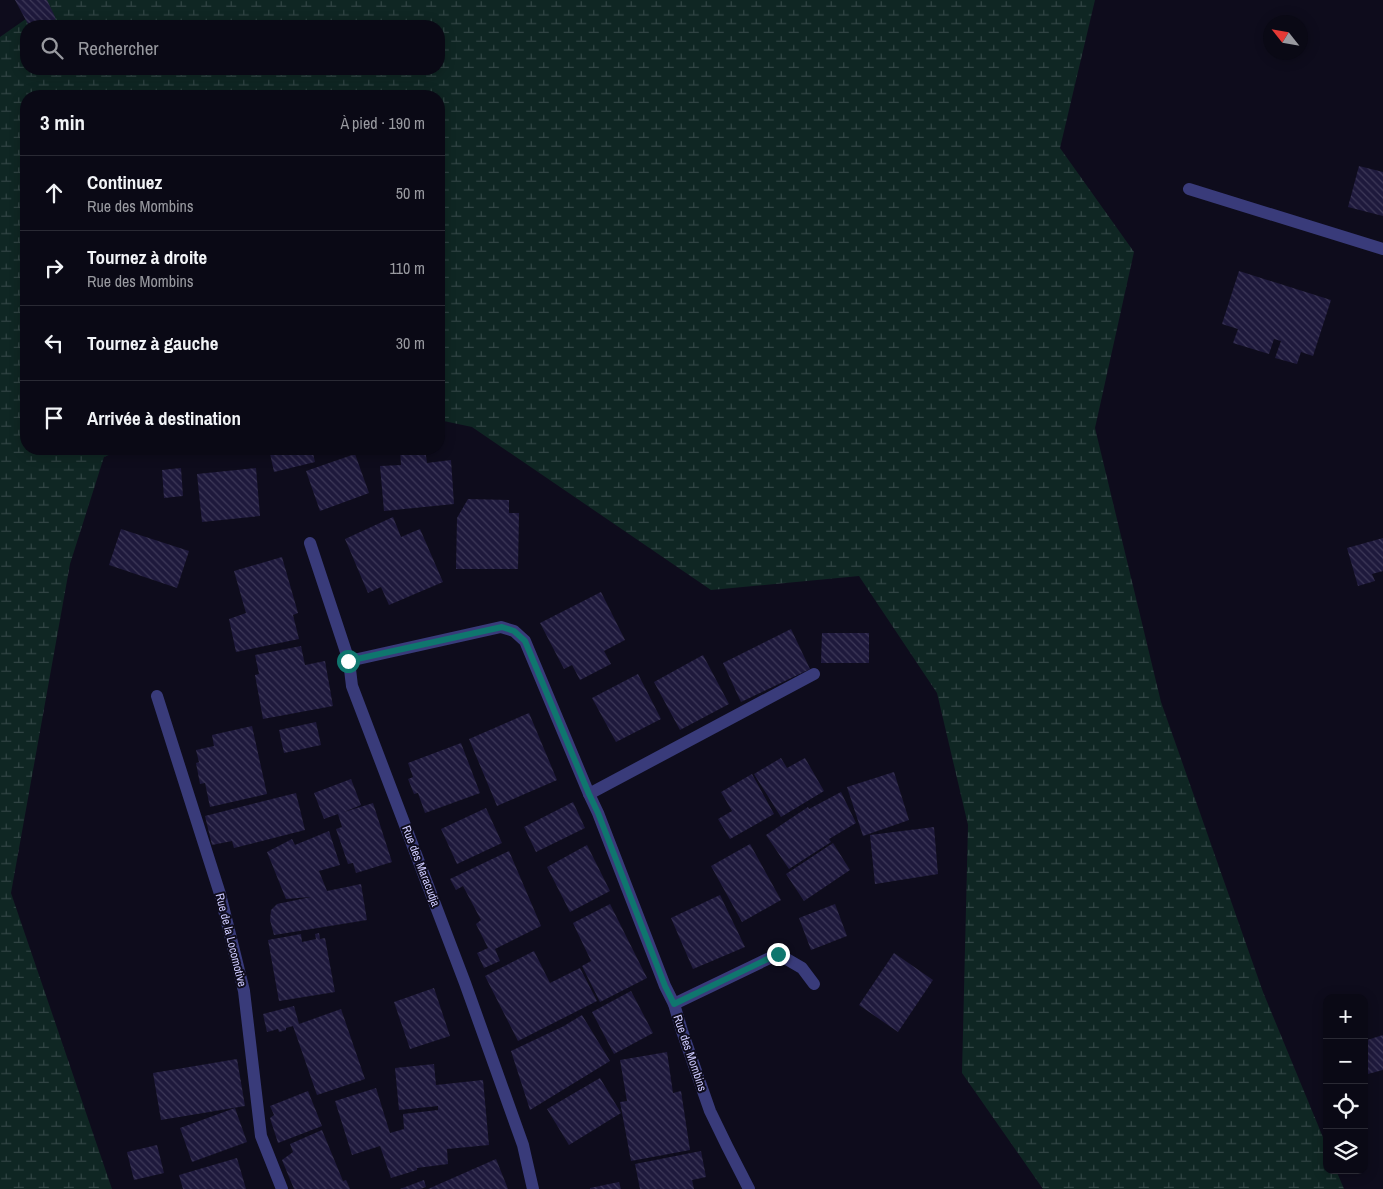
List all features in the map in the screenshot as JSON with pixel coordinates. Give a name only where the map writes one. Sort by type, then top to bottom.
[{"type":"street","points":[[1189,189],[1383,249]]},
{"type":"street","name":"Rue des Maracudja","points":[[310,542],[348,661],[352,686],[466,983],[523,1145],[533,1189]]},
{"type":"street","name":"Rue des Mombins","points":[[348,661],[502,627],[514,631],[525,641],[598,813],[665,986],[674,1004],[710,1111],[749,1189]]},
{"type":"street","points":[[589,794],[814,674]]},
{"type":"street","name":"Rue de la Locomotive","points":[[157,696],[220,894],[242,981],[261,1136],[282,1189]]},
{"type":"street","points":[[674,1004],[778,954],[802,968],[814,984]]},
{"type":"green space","points":[[40,0],[1095,0],[1060,148],[1134,252],[1095,428],[1161,702],[1263,992],[1323,1137],[1323,1174],[1338,1174],[1344,1189],[1043,1189],[962,1073],[968,825],[937,693],[859,576],[711,590],[472,427],[445,421],[445,90],[20,90],[20,455],[109,455],[104,457],[70,564],[11,893],[112,1189],[0,1189],[0,37],[20,23],[20,75],[445,75],[445,20],[24,20],[33,14]]},
{"type":"building","points":[[15,0],[47,0],[56,19],[54,20],[26,20]]},
{"type":"building","points":[[1359,166],[1383,172],[1383,216],[1348,207]]},
{"type":"building","points":[[1239,271],[1331,300],[1313,356],[1301,352],[1297,364],[1275,358],[1281,341],[1274,339],[1269,354],[1233,343],[1238,329],[1222,324]]},
{"type":"building","points":[[270,455],[313,455],[315,462],[274,472]]},
{"type":"building","points":[[355,455],[369,493],[320,511],[306,471]]},
{"type":"building","points":[[400,455],[426,455],[427,463],[451,460],[454,504],[384,511],[380,466],[401,465]]},
{"type":"building","points":[[181,468],[183,496],[164,498],[162,470]]},
{"type":"building","points":[[256,468],[260,516],[202,522],[197,474]]},
{"type":"building","points":[[468,499],[509,500],[509,513],[519,513],[518,569],[456,569],[457,518]]},
{"type":"building","points":[[393,517],[401,537],[420,529],[443,582],[389,605],[381,587],[368,593],[345,539]]},
{"type":"building","points":[[121,529],[189,551],[177,588],[109,565]]},
{"type":"building","points":[[1383,538],[1383,571],[1372,574],[1375,581],[1358,586],[1347,548]]},
{"type":"building","points":[[282,557],[298,613],[293,615],[299,639],[236,652],[229,619],[246,613],[234,571]]},
{"type":"building","points":[[601,592],[625,640],[604,651],[611,664],[580,680],[572,665],[564,669],[540,623]]},
{"type":"building","points":[[791,629],[810,669],[741,702],[723,663]]},
{"type":"building","points":[[822,633],[869,633],[869,663],[821,663]]},
{"type":"building","points":[[301,646],[305,665],[325,661],[333,706],[263,719],[255,675],[259,674],[255,655]]},
{"type":"building","points":[[703,655],[729,704],[680,730],[654,682]]},
{"type":"building","points":[[638,674],[661,719],[616,742],[592,698]]},
{"type":"building","points":[[529,713],[557,780],[497,806],[469,739]]},
{"type":"building","points":[[316,722],[321,745],[284,753],[279,730]]},
{"type":"building","points":[[252,726],[267,794],[210,807],[205,783],[200,784],[196,763],[199,762],[196,750],[214,746],[212,735]]},
{"type":"building","points":[[461,743],[480,793],[425,813],[418,793],[414,794],[408,779],[413,777],[408,763]]},
{"type":"building","points":[[781,758],[787,768],[805,758],[824,791],[781,817],[754,774]]},
{"type":"building","points":[[894,772],[909,820],[863,836],[847,787]]},
{"type":"building","points":[[752,774],[774,814],[730,839],[718,819],[732,811],[721,792]]},
{"type":"building","points":[[351,779],[361,805],[344,812],[373,803],[392,862],[356,873],[353,863],[348,864],[336,829],[342,827],[338,814],[324,819],[314,793]]},
{"type":"building","points":[[841,792],[856,823],[829,839],[831,842],[789,869],[766,835],[808,807],[809,809]]},
{"type":"building","points":[[296,793],[305,830],[234,848],[232,841],[212,845],[205,816]]},
{"type":"building","points":[[573,802],[585,828],[536,852],[524,827]]},
{"type":"building","points":[[486,808],[502,843],[457,864],[441,829]]},
{"type":"building","points":[[934,827],[938,874],[875,884],[870,835]]},
{"type":"building","points":[[329,831],[340,865],[319,871],[327,891],[361,884],[367,920],[274,935],[270,920],[271,910],[277,904],[311,897],[286,899],[267,852],[292,839],[295,845]]},
{"type":"building","points":[[833,843],[850,870],[804,901],[786,874]]},
{"type":"building","points":[[750,844],[781,900],[742,922],[711,866]]},
{"type":"building","points":[[587,845],[610,891],[570,912],[547,867]]},
{"type":"building","points":[[509,851],[541,926],[495,949],[500,961],[484,968],[477,953],[488,948],[476,924],[481,920],[463,886],[456,890],[450,879]]},
{"type":"building","points":[[720,895],[745,947],[693,969],[671,918]]},
{"type":"building","points":[[610,904],[647,978],[600,1002],[582,966],[591,961],[573,923]]},
{"type":"building","points":[[835,904],[847,936],[811,950],[799,918]]},
{"type":"building","points":[[319,933],[320,939],[325,938],[335,992],[279,1001],[268,940],[301,934],[302,942],[316,939],[315,934]]},
{"type":"building","points":[[534,951],[550,983],[580,968],[597,1001],[518,1041],[485,976]]},
{"type":"building","points":[[894,953],[933,980],[898,1032],[859,1005]]},
{"type":"building","points":[[434,988],[450,1036],[410,1049],[394,1002]]},
{"type":"building","points":[[631,991],[653,1033],[614,1054],[592,1012]]},
{"type":"building","points":[[294,1006],[299,1024],[341,1009],[365,1079],[317,1095],[293,1026],[279,1032],[278,1029],[267,1032],[263,1014]]},
{"type":"building","points":[[582,1015],[610,1061],[530,1110],[511,1051],[564,1026]]},
{"type":"building","points":[[1383,1035],[1383,1070],[1368,1074],[1368,1040]]},
{"type":"building","points":[[667,1052],[673,1093],[681,1091],[690,1150],[631,1161],[620,1102],[627,1101],[620,1060]]},
{"type":"building","points":[[237,1059],[245,1106],[161,1120],[153,1073]]},
{"type":"building","points":[[434,1064],[436,1085],[483,1080],[489,1145],[447,1149],[448,1164],[417,1168],[417,1170],[391,1178],[380,1146],[352,1155],[335,1101],[376,1088],[390,1133],[404,1129],[403,1114],[438,1110],[438,1106],[399,1110],[395,1068]]},
{"type":"building","points":[[600,1078],[621,1113],[569,1145],[547,1109]]},
{"type":"building","points":[[308,1091],[322,1126],[278,1143],[270,1118],[274,1115],[270,1106]]},
{"type":"building","points":[[235,1108],[247,1142],[192,1162],[180,1128]]},
{"type":"building","points":[[322,1130],[343,1181],[346,1180],[350,1189],[294,1189],[282,1160],[293,1152],[290,1144]]},
{"type":"building","points":[[157,1145],[164,1173],[134,1180],[127,1152]]},
{"type":"building","points":[[701,1151],[706,1177],[692,1180],[694,1189],[640,1189],[635,1164]]},
{"type":"building","points":[[237,1158],[246,1189],[183,1189],[179,1175]]},
{"type":"building","points":[[496,1159],[508,1189],[428,1189]]},
{"type":"building","points":[[424,1180],[426,1187],[421,1189],[400,1189]]},
{"type":"building","points":[[619,1182],[621,1189],[590,1189],[590,1188]]},
{"type":"route","points":[[348,661],[502,627],[514,631],[525,641],[598,813],[665,986],[674,1004],[778,954]]}]
